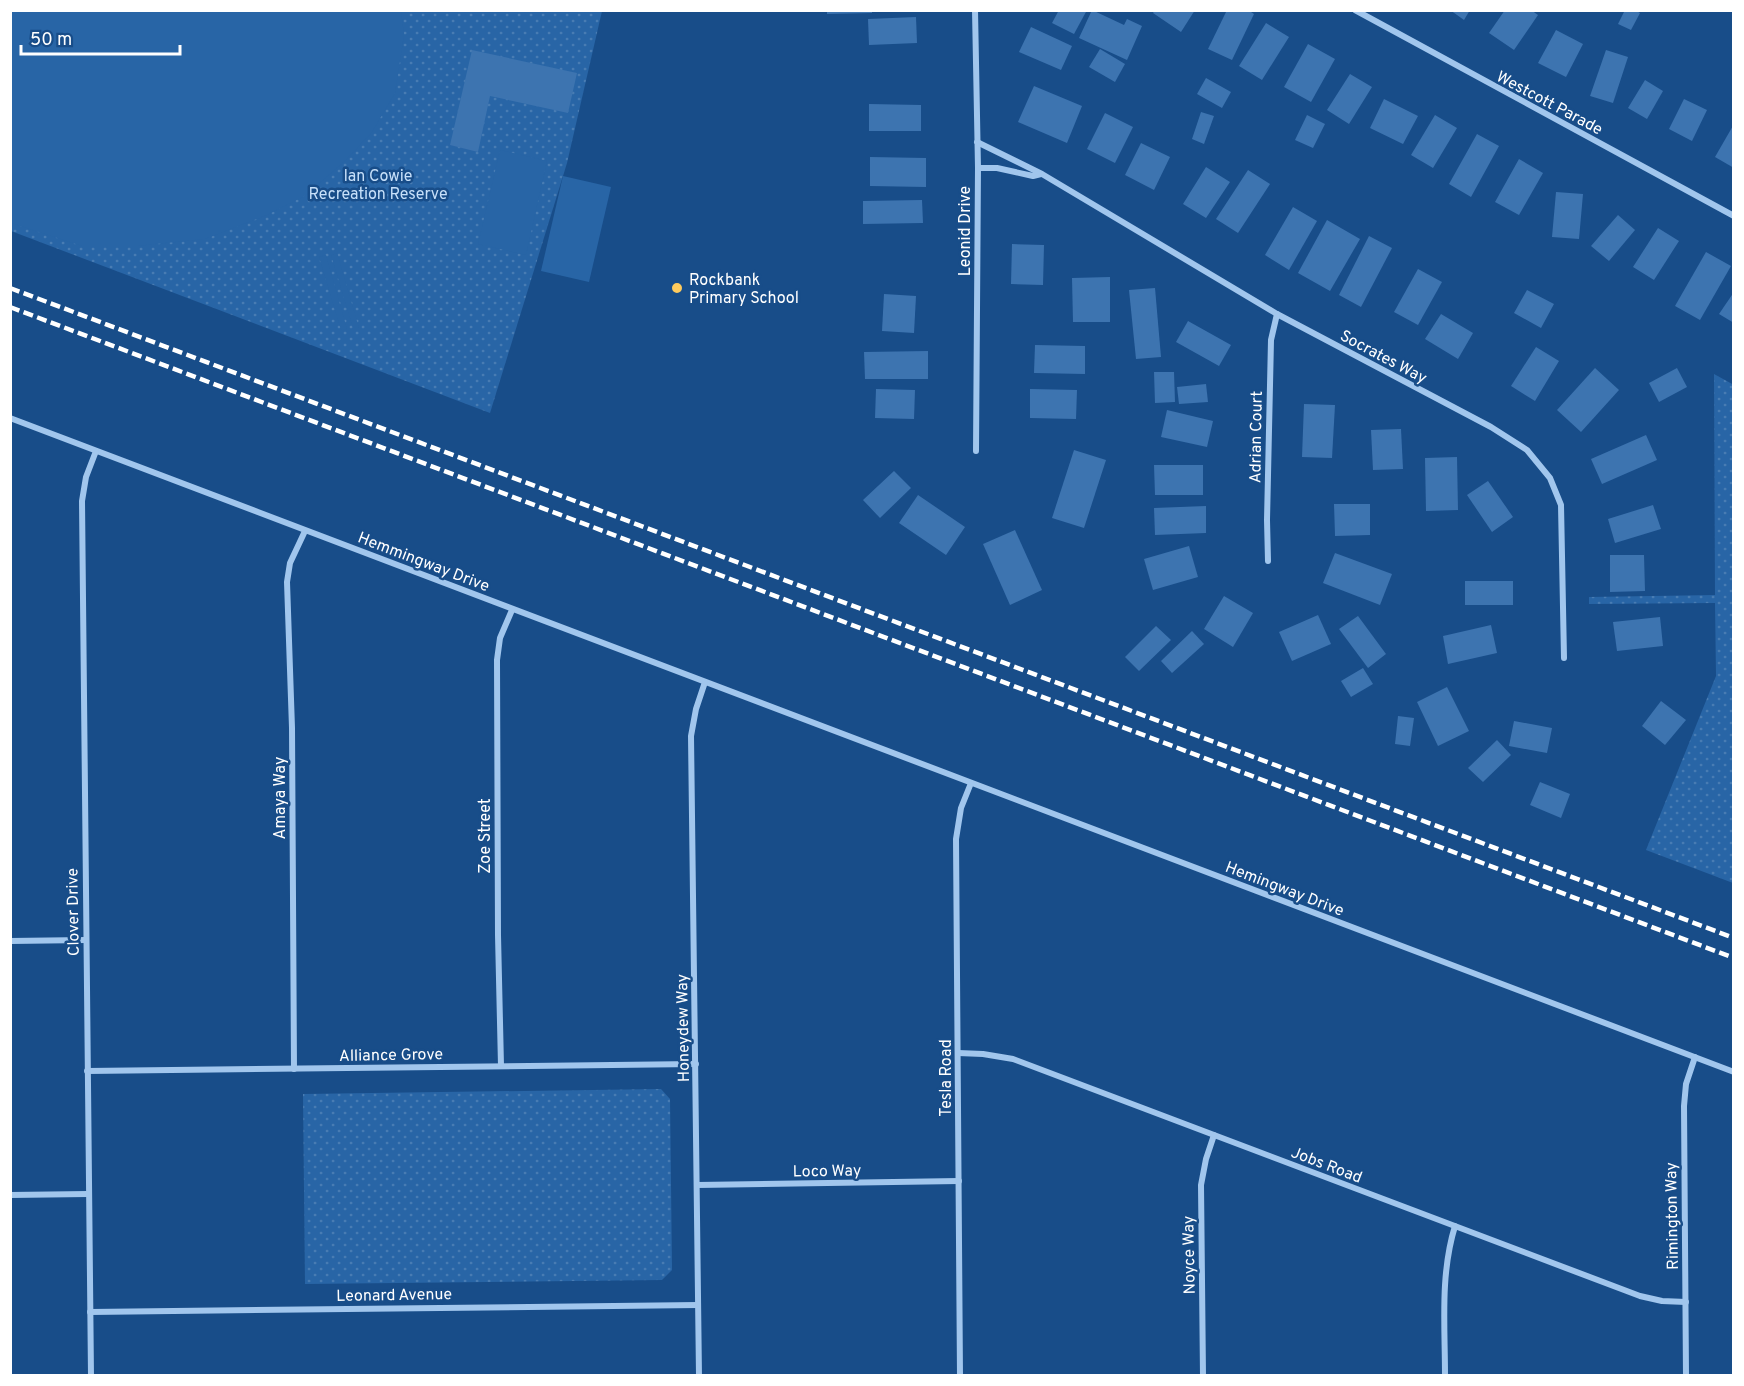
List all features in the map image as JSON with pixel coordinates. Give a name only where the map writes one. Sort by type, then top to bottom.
[{"type":"street","name":"Leonid Drive","points":[[975,10],[978,168],[976,451]]},
{"type":"street","name":"Westcott Parade","points":[[1355,10],[1734,216]]},
{"type":"street","name":"Socrates Way","points":[[977,142],[1042,174],[1277,314],[1491,427],[1527,450],[1550,478],[1561,505],[1564,658]]},
{"type":"street","name":"Socrates Way","points":[[978,168],[997,168],[1033,176],[1042,174]]},
{"type":"street","name":"Adrian Court","points":[[1268,561],[1271,340],[1277,314]]},
{"type":"street","name":"Hemmingway Drive","points":[[10,418],[828,729]]},
{"type":"street","name":"Clover Drive","points":[[91,1376],[82,501],[86,477],[96,452]]},
{"type":"street","name":"Amaya Way","points":[[294,1069],[292,728],[287,582],[290,563],[305,531]]},
{"type":"street","name":"Zoe Street","points":[[501,1066],[496,660],[500,638],[512,610]]},
{"type":"street","name":"Honeydew Way","points":[[699,1376],[691,736],[696,709],[705,682]]},
{"type":"street","name":"Hemingway Drive","points":[[828,729],[1734,1072]]},
{"type":"street","name":"Tesla Road","points":[[960,1376],[956,839],[961,808],[971,783]]},
{"type":"street","points":[[10,941],[86,940]]},
{"type":"street","name":"Jobs Road","points":[[958,1053],[1013,1059],[1640,1296],[1662,1302],[1686,1302]]},
{"type":"street","name":"Rimington Way","points":[[1686,1376],[1684,1106],[1686,1084],[1695,1057]]},
{"type":"street","name":"Alliance Grove","points":[[87,1071],[696,1064]]},
{"type":"street","name":"Noyce Way","points":[[1203,1376],[1201,1185],[1214,1135]]},
{"type":"street","name":"Loco Way","points":[[697,1185],[959,1181]]},
{"type":"street","points":[[10,1195],[88,1194]]},
{"type":"street","points":[[1445,1376],[1445,1272],[1447,1251],[1455,1226]]},
{"type":"street","name":"Leonard Avenue","points":[[90,1312],[698,1305]]},
{"type":"green space","name":"Ian Cowie Recreation Reserve","points":[[10,11],[602,11],[567,163],[490,413],[11,231]]},
{"type":"green space","points":[[10,11],[401,11],[404,35],[395,93],[372,132],[346,160],[306,195],[267,215],[205,239],[136,246],[82,246],[11,223]]},
{"type":"green space","points":[[500,150],[547,161],[526,255],[478,244]]},
{"type":"green space","points":[[563,176],[611,187],[589,282],[541,271]]},
{"type":"green space","points":[[337,253],[359,328],[353,328],[331,255]]},
{"type":"green space","points":[[326,255],[347,329],[341,330],[319,257]]},
{"type":"green space","points":[[1714,374],[1734,385],[1733,883],[1646,850],[1716,676],[1715,603],[1589,604],[1589,597],[1715,595]]},
{"type":"green space","points":[[661,1089],[670,1099],[672,1270],[662,1280],[305,1284],[303,1094]]},
{"type":"building","points":[[827,10],[872,10],[872,13],[827,14]]},
{"type":"building","points":[[1059,10],[1087,10],[1074,34],[1052,23]]},
{"type":"building","points":[[1092,10],[1124,25],[1127,19],[1142,26],[1127,60],[1079,38]]},
{"type":"building","points":[[1155,10],[1195,10],[1181,32],[1153,13]]},
{"type":"building","points":[[1227,10],[1248,10],[1254,14],[1232,60],[1208,49]]},
{"type":"building","points":[[1450,10],[1470,10],[1464,20]]},
{"type":"building","points":[[1505,10],[1531,10],[1538,15],[1514,50],[1489,33]]},
{"type":"building","points":[[1625,10],[1635,10],[1640,13],[1631,30],[1618,24]]},
{"type":"building","points":[[916,17],[917,43],[869,45],[868,19]]},
{"type":"building","points":[[1266,23],[1289,37],[1262,80],[1239,66]]},
{"type":"building","points":[[1031,27],[1072,46],[1061,70],[1019,52]]},
{"type":"building","points":[[1556,30],[1583,44],[1566,77],[1538,63]]},
{"type":"building","points":[[1308,44],[1335,59],[1311,102],[1284,87]]},
{"type":"building","points":[[1100,49],[1125,64],[1115,82],[1089,67]]},
{"type":"building","points":[[472,50],[577,73],[568,113],[490,96],[478,152],[450,145]]},
{"type":"building","points":[[1606,50],[1628,57],[1613,103],[1590,96]]},
{"type":"building","points":[[1350,74],[1372,87],[1349,124],[1327,110]]},
{"type":"building","points":[[1206,78],[1231,92],[1222,108],[1197,94]]},
{"type":"building","points":[[1645,80],[1663,91],[1647,119],[1628,108]]},
{"type":"building","points":[[1034,86],[1082,106],[1067,143],[1018,122]]},
{"type":"building","points":[[1384,99],[1418,116],[1403,144],[1370,128]]},
{"type":"building","points":[[1684,99],[1707,110],[1692,141],[1669,129]]},
{"type":"building","points":[[869,104],[921,105],[921,131],[869,131]]},
{"type":"building","points":[[1201,112],[1214,116],[1204,144],[1192,139]]},
{"type":"building","points":[[1105,113],[1133,127],[1115,163],[1087,149]]},
{"type":"building","points":[[1307,115],[1325,124],[1313,148],[1295,140]]},
{"type":"building","points":[[1435,115],[1457,128],[1433,168],[1411,155]]},
{"type":"building","points":[[1734,124],[1734,168],[1715,157]]},
{"type":"building","points":[[1477,134],[1499,146],[1471,197],[1449,184]]},
{"type":"building","points":[[1141,143],[1170,157],[1154,190],[1125,175]]},
{"type":"building","points":[[870,157],[926,158],[926,187],[870,186]]},
{"type":"building","points":[[1519,159],[1543,173],[1519,215],[1495,202]]},
{"type":"building","points":[[1206,167],[1230,182],[1206,218],[1183,204]]},
{"type":"building","points":[[1248,170],[1270,184],[1238,233],[1216,219]]},
{"type":"building","points":[[1556,192],[1583,194],[1579,239],[1552,237]]},
{"type":"building","points":[[922,200],[923,223],[863,224],[863,201]]},
{"type":"building","points":[[1293,207],[1317,221],[1289,270],[1265,255]]},
{"type":"building","points":[[1618,215],[1635,230],[1609,261],[1591,246]]},
{"type":"building","points":[[1327,220],[1360,239],[1330,291],[1298,273]]},
{"type":"building","points":[[1658,228],[1679,241],[1654,280],[1633,267]]},
{"type":"building","points":[[1369,236],[1392,248],[1361,307],[1339,295]]},
{"type":"building","points":[[1012,244],[1044,245],[1043,285],[1011,284]]},
{"type":"building","points":[[1706,252],[1731,266],[1700,320],[1675,306]]},
{"type":"building","points":[[1418,269],[1442,282],[1418,325],[1394,312]]},
{"type":"building","points":[[1110,277],[1110,322],[1073,322],[1072,278]]},
{"type":"building","points":[[1155,288],[1161,357],[1136,359],[1129,290]]},
{"type":"building","points":[[1527,290],[1554,304],[1541,328],[1514,313]]},
{"type":"building","points":[[1734,292],[1734,323],[1719,314]]},
{"type":"building","points":[[884,294],[916,296],[914,333],[882,331]]},
{"type":"building","points":[[1441,314],[1473,333],[1458,359],[1425,339]]},
{"type":"building","points":[[1188,321],[1231,345],[1219,366],[1176,342]]},
{"type":"building","points":[[1035,345],[1085,346],[1085,374],[1034,373]]},
{"type":"building","points":[[1536,347],[1559,361],[1535,401],[1511,386]]},
{"type":"building","points":[[928,351],[928,379],[865,379],[864,352]]},
{"type":"building","points":[[1595,368],[1619,390],[1581,432],[1557,410]]},
{"type":"building","points":[[1677,368],[1687,387],[1659,402],[1649,383]]},
{"type":"building","points":[[1154,372],[1174,372],[1175,402],[1155,403]]},
{"type":"building","points":[[1206,384],[1208,402],[1179,404],[1177,387]]},
{"type":"building","points":[[876,389],[915,390],[914,419],[875,418]]},
{"type":"building","points":[[1030,389],[1077,390],[1076,419],[1030,418]]},
{"type":"building","points":[[1304,404],[1335,405],[1332,458],[1302,457]]},
{"type":"building","points":[[1167,410],[1213,421],[1207,447],[1161,437]]},
{"type":"building","points":[[1401,429],[1403,469],[1373,470],[1371,430]]},
{"type":"building","points":[[1646,435],[1657,460],[1602,484],[1591,459]]},
{"type":"building","points":[[1074,450],[1106,460],[1084,528],[1052,518]]},
{"type":"building","points":[[1457,457],[1458,510],[1426,511],[1425,458]]},
{"type":"building","points":[[1154,465],[1203,465],[1203,495],[1155,495]]},
{"type":"building","points":[[894,471],[911,488],[880,518],[863,500]]},
{"type":"building","points":[[1488,481],[1513,517],[1492,532],[1467,495]]},
{"type":"building","points":[[918,495],[965,527],[946,555],[899,523]]},
{"type":"building","points":[[1334,504],[1370,504],[1370,535],[1335,536]]},
{"type":"building","points":[[1653,505],[1661,529],[1615,543],[1608,519]]},
{"type":"building","points":[[1206,506],[1206,533],[1155,535],[1154,508]]},
{"type":"building","points":[[1015,530],[1042,590],[1010,605],[983,544]]},
{"type":"building","points":[[1189,546],[1198,577],[1153,590],[1144,559]]},
{"type":"building","points":[[1335,553],[1392,574],[1380,605],[1323,583]]},
{"type":"building","points":[[1610,555],[1644,555],[1645,591],[1610,592]]},
{"type":"building","points":[[1465,581],[1513,581],[1513,605],[1465,605]]},
{"type":"building","points":[[1224,596],[1253,613],[1233,647],[1204,629]]},
{"type":"building","points":[[1318,615],[1331,644],[1292,661],[1279,632]]},
{"type":"building","points":[[1358,616],[1386,654],[1368,668],[1339,629]]},
{"type":"building","points":[[1660,617],[1663,646],[1617,651],[1613,622]]},
{"type":"building","points":[[1491,625],[1497,653],[1448,664],[1443,636]]},
{"type":"building","points":[[1156,626],[1171,640],[1139,671],[1125,657]]},
{"type":"building","points":[[1192,631],[1204,644],[1172,673],[1161,661]]},
{"type":"building","points":[[1363,668],[1373,684],[1351,697],[1341,681]]},
{"type":"building","points":[[1447,687],[1469,731],[1438,746],[1417,702]]},
{"type":"building","points":[[1661,701],[1686,720],[1665,745],[1642,726]]},
{"type":"building","points":[[1398,716],[1414,718],[1410,746],[1395,744]]},
{"type":"building","points":[[1514,721],[1552,728],[1547,753],[1509,746]]},
{"type":"building","points":[[1497,740],[1511,755],[1483,782],[1468,768]]},
{"type":"building","points":[[1540,782],[1570,794],[1561,818],[1530,805]]},
{"type":"railway","points":[[10,288],[1734,938]]},
{"type":"railway","points":[[10,307],[1734,958]]},
{"type":"place","name":"Rockbank Primary School","points":[[677,288]]}]
